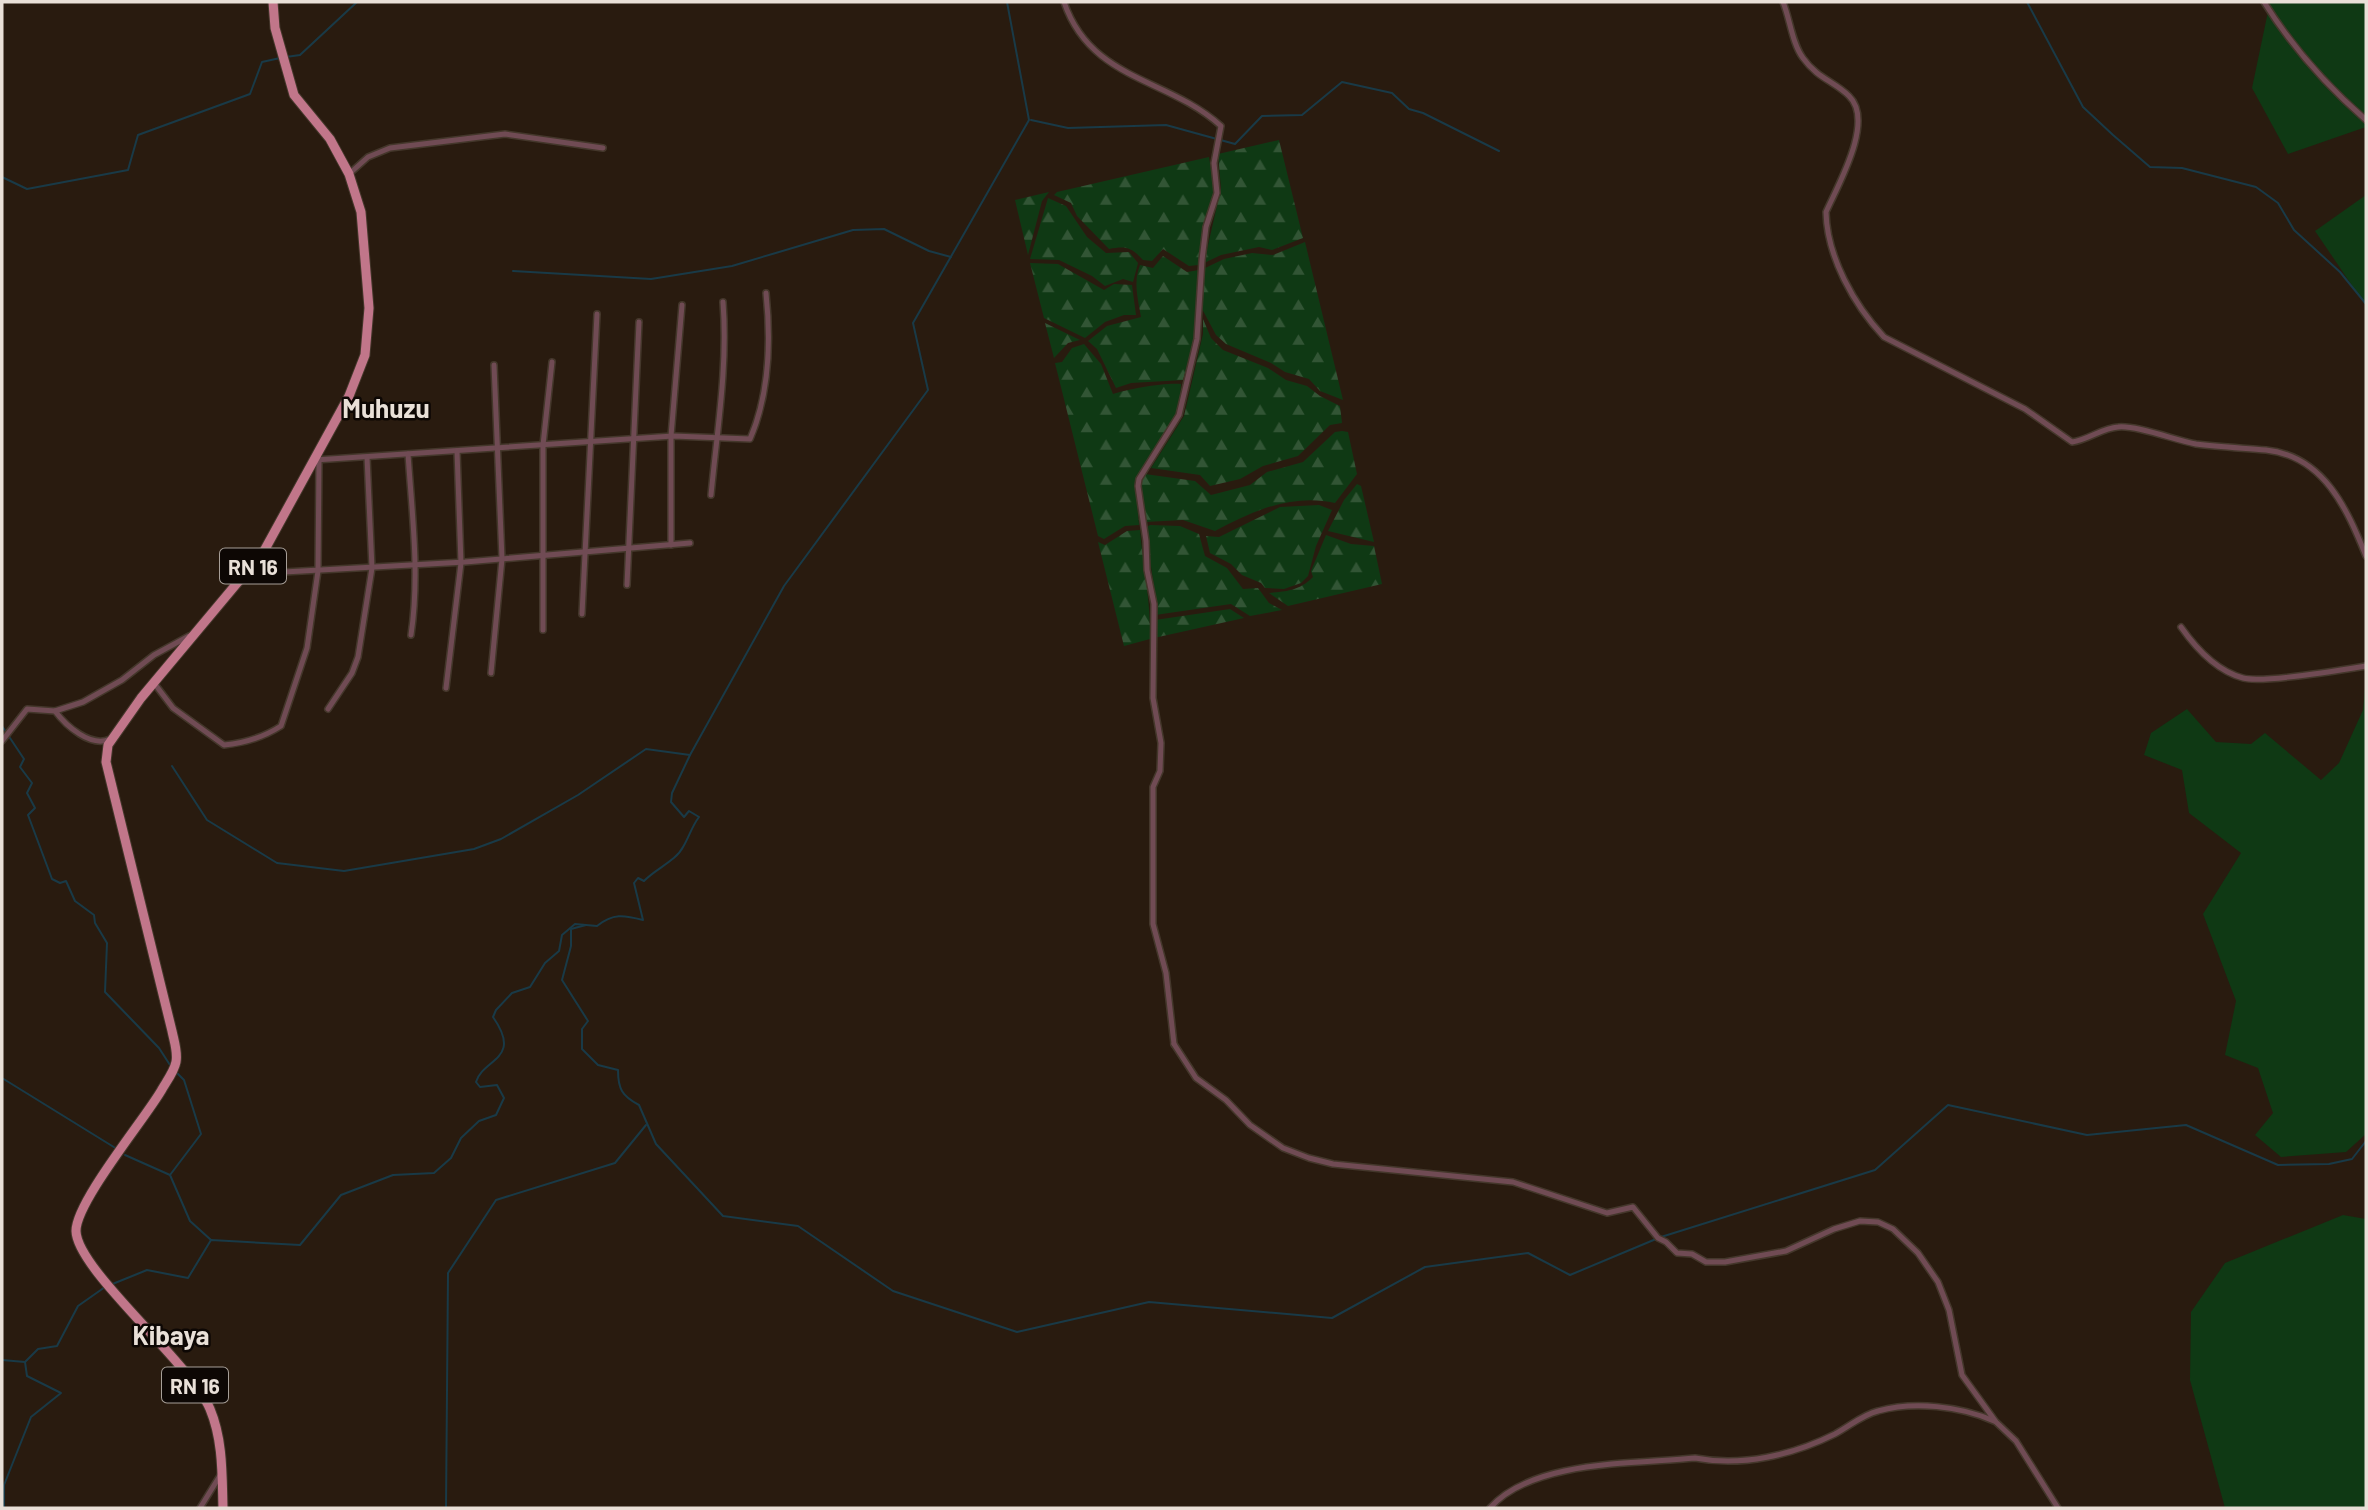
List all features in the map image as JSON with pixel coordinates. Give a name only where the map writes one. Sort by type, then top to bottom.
[{"type":"main road","name":"RN 16","points":[[223,1508],[222,1471],[216,1425],[201,1393],[107,1285],[80,1247],[76,1233],[80,1215],[174,1068],[169,1018],[106,762],[112,738],[154,682],[253,566],[279,527],[349,396],[368,339],[369,308],[361,212],[349,174],[325,132],[298,101],[275,28],[273,2]]},
{"type":"street","points":[[1064,2],[1084,40],[1115,69],[1189,104],[1221,126],[1214,163],[1217,192],[1206,227],[1202,260],[1197,339],[1179,415],[1139,479],[1138,486],[1147,570],[1154,604],[1153,698],[1161,743],[1160,772],[1153,788],[1153,924],[1166,974],[1174,1044],[1204,1086],[1226,1100],[1268,1139],[1283,1148],[1333,1164],[1513,1182],[1607,1213],[1633,1206],[1657,1238],[1666,1241],[1677,1253],[1692,1254],[1706,1262],[1775,1254],[1802,1245],[1834,1228],[1860,1221],[1886,1225],[1918,1253],[1938,1282],[1949,1310],[1962,1375],[1996,1422],[2016,1441],[2058,1508]]},
{"type":"street","points":[[1783,2],[1804,60],[1824,81],[1850,96],[1859,116],[1859,133],[1826,212],[1826,223],[1837,266],[1866,318],[1884,337],[2025,409],[2072,442],[2113,428],[2126,427],[2196,444],[2269,450],[2299,460],[2320,474],[2341,499],[2366,556]]},
{"type":"street","points":[[2264,2],[2336,93],[2366,120]]},
{"type":"street","points":[[349,174],[368,157],[390,148],[505,134],[603,148]]},
{"type":"street","points":[[154,682],[173,708],[224,745],[271,732],[285,718],[307,648],[317,571],[317,460],[671,436],[750,439],[758,421],[768,351],[766,293]]},
{"type":"street","points":[[711,495],[725,334],[723,302]]},
{"type":"street","points":[[671,545],[671,436],[682,306]]},
{"type":"street","points":[[582,614],[588,442],[597,314]]},
{"type":"street","points":[[627,585],[639,322]]},
{"type":"street","points":[[543,630],[543,445],[552,362]]},
{"type":"street","points":[[491,673],[502,559],[494,365]]},
{"type":"street","points":[[446,688],[461,563],[457,451]]},
{"type":"street","points":[[408,454],[415,565],[415,608],[411,635]]},
{"type":"street","points":[[328,709],[352,673],[358,657],[372,568],[367,457]]},
{"type":"street","points":[[253,566],[266,572],[317,571],[461,563],[690,543]]},
{"type":"street","points":[[2181,626],[2202,652],[2243,678],[2268,678],[2366,666]]},
{"type":"street","points":[[5,735],[27,709],[55,711],[99,694],[154,654],[198,630]]},
{"type":"street","points":[[55,711],[62,720],[88,738],[101,742],[112,738]]},
{"type":"street","points":[[1490,1508],[1501,1496],[1519,1486],[1560,1473],[1695,1458],[1709,1461],[1781,1456],[1836,1433],[1866,1415],[1889,1408],[1960,1410],[1996,1422]]},
{"type":"street","points":[[200,1508],[222,1471]]},
{"type":"green space","points":[[2270,2],[2366,2],[2366,127],[2288,154],[2252,88]]},
{"type":"green space","points":[[1279,140],[1303,238],[1272,250],[1259,247],[1221,255],[1204,263],[1221,188],[1218,154]]},
{"type":"green space","points":[[1209,157],[1214,189],[1198,265],[1189,266],[1163,249],[1152,261],[1143,260],[1128,248],[1109,249],[1077,216],[1071,203],[1054,195],[1057,192]]},
{"type":"green space","points":[[1049,192],[1042,201],[1028,255],[1015,200]]},
{"type":"green space","points":[[2366,195],[2366,306],[2315,231]]},
{"type":"green space","points":[[1048,198],[1066,206],[1087,237],[1106,253],[1129,252],[1138,263],[1133,282],[1123,279],[1105,286],[1092,276],[1059,260],[1030,259]]},
{"type":"green space","points":[[1305,242],[1343,400],[1320,391],[1309,379],[1285,372],[1271,363],[1226,344],[1216,335],[1200,305],[1203,269],[1224,259],[1252,253],[1273,255]]},
{"type":"green space","points":[[1163,256],[1187,272],[1199,270],[1197,329],[1183,380],[1131,383],[1116,388],[1097,349],[1088,341],[1107,326],[1141,317],[1136,284],[1140,265],[1153,268]]},
{"type":"green space","points":[[1030,263],[1058,264],[1104,290],[1114,284],[1132,285],[1136,315],[1124,315],[1105,322],[1085,338],[1044,318]]},
{"type":"green space","points":[[1203,319],[1211,338],[1223,350],[1268,368],[1286,380],[1307,386],[1340,406],[1342,423],[1330,425],[1298,456],[1263,466],[1240,479],[1210,486],[1200,475],[1151,468],[1184,416],[1203,334]]},
{"type":"green space","points":[[1045,323],[1080,340],[1068,343],[1054,358]]},
{"type":"green space","points":[[1084,344],[1101,364],[1113,394],[1147,386],[1181,384],[1179,415],[1135,481],[1139,525],[1125,526],[1104,539],[1098,536],[1055,363],[1062,362],[1072,348]]},
{"type":"green space","points":[[1335,432],[1348,432],[1357,474],[1335,503],[1304,500],[1288,502],[1258,511],[1215,531],[1183,520],[1145,522],[1141,482],[1145,474],[1195,481],[1211,495],[1250,485],[1267,472],[1303,462]]},
{"type":"green space","points":[[1357,484],[1361,486],[1374,542],[1328,531],[1344,500]]},
{"type":"green space","points":[[1319,505],[1332,510],[1316,546],[1308,576],[1301,583],[1284,589],[1265,588],[1210,553],[1206,536],[1219,537],[1280,507]]},
{"type":"green space","points":[[1150,525],[1180,526],[1199,534],[1205,556],[1227,568],[1243,589],[1258,588],[1269,603],[1282,610],[1250,616],[1231,604],[1155,615],[1157,605],[1145,528]]},
{"type":"green space","points":[[1140,530],[1150,639],[1124,646],[1098,542],[1105,545],[1127,531]]},
{"type":"green space","points":[[1326,535],[1351,544],[1374,546],[1382,584],[1288,606],[1269,593],[1298,588],[1313,577],[1311,571]]},
{"type":"green space","points":[[1230,609],[1244,618],[1154,638],[1155,620]]},
{"type":"green space","points":[[2366,678],[2366,1134],[2346,1152],[2281,1157],[2255,1135],[2273,1113],[2258,1068],[2225,1055],[2236,1001],[2203,914],[2241,853],[2189,813],[2182,770],[2144,755],[2151,733],[2187,709],[2216,742],[2251,744],[2265,733],[2321,780],[2339,763],[2363,710]]},
{"type":"green space","points":[[2343,1215],[2366,1219],[2366,1508],[2225,1508],[2190,1380],[2191,1312],[2225,1263]]},
{"type":"waterway","points":[[286,57],[300,55],[357,2]]},
{"type":"waterway","points":[[110,1285],[147,1270],[188,1278],[211,1240],[300,1245],[341,1195],[393,1175],[434,1173],[451,1158],[461,1138],[479,1121],[496,1115],[504,1098],[497,1085],[480,1087],[476,1082],[480,1074],[503,1050],[501,1031],[493,1017],[496,1010],[512,993],[530,987],[545,963],[559,951],[562,935],[575,924],[597,926],[619,916],[643,920],[634,883],[638,878],[644,881],[676,857],[699,817],[689,811],[684,817],[671,802],[672,793],[690,755],[784,586],[928,390],[913,323],[1029,120],[1007,2]]},
{"type":"waterway","points":[[2027,2],[2083,107],[2113,135],[2150,167],[2182,168],[2256,187],[2278,203],[2294,230],[2340,272],[2366,304]]},
{"type":"waterway","points":[[2,177],[27,189],[128,170],[138,135],[250,94],[262,62],[280,58]]},
{"type":"waterway","points":[[1031,120],[1068,128],[1166,125],[1235,144],[1262,116],[1302,115],[1342,82],[1392,93],[1409,109],[1423,113],[1499,151]]},
{"type":"waterway","points":[[513,271],[651,279],[732,266],[853,230],[884,229],[929,251],[951,257]]},
{"type":"waterway","points":[[2,726],[24,759],[20,767],[32,783],[27,793],[35,808],[28,815],[52,879],[60,883],[66,881],[75,901],[94,915],[95,923],[107,943],[105,992],[159,1048],[170,1065]]},
{"type":"waterway","points":[[172,766],[207,820],[277,863],[344,871],[474,849],[501,839],[578,795],[646,749],[690,755]]},
{"type":"waterway","points":[[586,925],[571,929],[571,946],[562,980],[588,1021],[582,1029],[582,1049],[598,1065],[618,1070],[622,1091],[639,1105],[656,1144],[723,1216],[798,1226],[893,1291],[1017,1332],[1149,1302],[1332,1318],[1425,1267],[1528,1253],[1570,1275],[1656,1239]]},
{"type":"waterway","points":[[170,1175],[201,1134],[184,1080],[176,1072]]},
{"type":"waterway","points":[[2,1078],[117,1149]]},
{"type":"waterway","points":[[1661,1237],[1875,1170],[1948,1105],[2087,1135],[2186,1125],[2278,1165],[2329,1164],[2352,1159],[2366,1141]]},
{"type":"waterway","points":[[446,1508],[448,1273],[496,1200],[615,1163],[646,1125]]},
{"type":"waterway","points":[[125,1155],[170,1175],[190,1221],[211,1240]]},
{"type":"waterway","points":[[4,1508],[4,1485],[31,1417],[61,1393],[27,1376],[25,1362],[38,1349],[57,1346],[78,1306],[105,1287]]},
{"type":"waterway","points":[[2,1360],[25,1362]]},
{"type":"district","name":"Muhuzu","points":[[386,407]]},
{"type":"district","name":"Kibaya","points":[[171,1334]]}]
